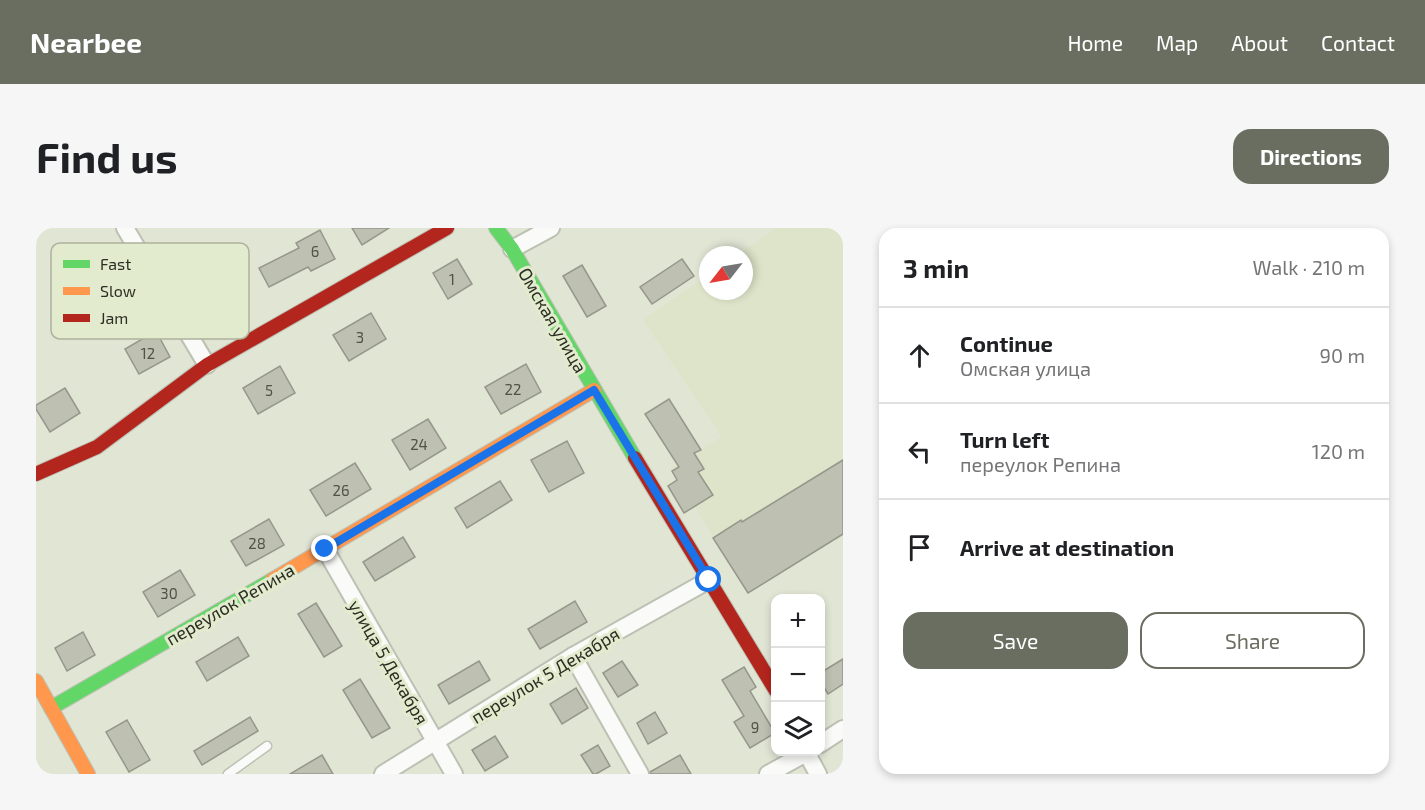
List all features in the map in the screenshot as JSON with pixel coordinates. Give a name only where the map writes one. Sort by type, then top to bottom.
[{"type":"street","points":[[125,228],[134,243]]},
{"type":"street","points":[[36,474],[97,447],[207,365],[447,228]]},
{"type":"street","name":"Омская улица","points":[[496,228],[512,249],[594,390],[771,683]]},
{"type":"street","points":[[512,249],[550,228]]},
{"type":"street","points":[[191,339],[207,365]]},
{"type":"street","name":"переулок Репина","points":[[51,708],[594,390]]},
{"type":"street","name":"улица 5 Декабря","points":[[325,549],[454,774]]},
{"type":"street","name":"переулок 5 Декабря","points":[[383,774],[573,656],[709,580]]},
{"type":"street","points":[[573,656],[640,774]]},
{"type":"street","points":[[36,681],[88,774]]},
{"type":"street","points":[[825,740],[843,729]]},
{"type":"street","points":[[768,774],[800,756]]},
{"type":"street","points":[[812,756],[818,774]]},
{"type":"lane","points":[[228,774],[267,746]]},
{"type":"shaded area","points":[[776,228],[843,228],[843,536],[747,594],[672,467],[722,437],[643,320],[699,281],[699,300],[753,300],[753,246],[751,246]]},
{"type":"building","points":[[352,228],[389,228],[362,245]]},
{"type":"building","points":[[320,230],[335,259],[311,271],[308,267],[269,287],[259,268],[299,248],[296,243]]},
{"type":"building","points":[[457,259],[472,284],[448,299],[433,273]]},
{"type":"building","points":[[682,259],[694,276],[652,304],[640,287]]},
{"type":"building","points":[[582,265],[606,306],[587,317],[563,276]]},
{"type":"building","points":[[371,313],[386,339],[349,361],[333,335]]},
{"type":"building","points":[[142,339],[160,339],[170,357],[139,374],[125,349]]},
{"type":"building","points":[[526,364],[541,392],[501,414],[485,387]]},
{"type":"building","points":[[280,366],[295,393],[258,414],[243,388]]},
{"type":"building","points":[[65,388],[80,413],[50,432],[36,409],[36,405]]},
{"type":"building","points":[[669,399],[701,450],[694,453],[704,469],[698,472],[713,495],[684,513],[668,486],[677,480],[672,471],[679,467],[645,414]]},
{"type":"building","points":[[428,419],[446,448],[410,470],[392,440]]},
{"type":"building","points":[[567,441],[584,473],[549,492],[531,460]]},
{"type":"building","points":[[843,460],[843,534],[748,593],[713,538]]},
{"type":"building","points":[[355,463],[371,489],[326,516],[310,490]]},
{"type":"building","points":[[500,481],[512,500],[467,528],[455,508]]},
{"type":"building","points":[[269,519],[284,545],[246,566],[231,541]]},
{"type":"building","points":[[403,537],[415,557],[375,581],[363,562]]},
{"type":"building","points":[[180,570],[195,595],[158,617],[143,592]]},
{"type":"building","points":[[575,601],[587,622],[540,649],[528,629]]},
{"type":"building","points":[[316,603],[342,646],[324,657],[298,614]]},
{"type":"building","points":[[83,632],[95,655],[67,671],[55,648]]},
{"type":"building","points":[[238,637],[249,656],[207,681],[196,662]]},
{"type":"building","points":[[843,659],[843,684],[828,694],[825,689],[825,670]]},
{"type":"building","points":[[479,661],[490,680],[449,704],[438,685]]},
{"type":"building","points":[[622,661],[638,685],[618,697],[603,673]]},
{"type":"building","points":[[744,667],[756,687],[750,691],[771,726],[771,735],[750,748],[734,722],[744,716],[722,680]]},
{"type":"building","points":[[360,679],[390,728],[372,738],[343,690]]},
{"type":"building","points":[[576,688],[588,708],[562,724],[550,704]]},
{"type":"building","points":[[655,712],[667,733],[648,744],[637,723]]},
{"type":"building","points":[[250,717],[258,731],[202,765],[194,751]]},
{"type":"building","points":[[127,720],[150,760],[129,772],[106,732]]},
{"type":"building","points":[[495,736],[508,757],[485,771],[472,750]]},
{"type":"building","points":[[598,745],[610,766],[593,774],[581,755]]},
{"type":"building","points":[[322,755],[333,774],[290,774]]},
{"type":"building","points":[[680,755],[691,774],[650,774],[650,772]]},
{"type":"traffic: fast","points":[[496,228],[512,249],[635,458]]},
{"type":"traffic: fast","points":[[51,708],[272,580]]},
{"type":"traffic: slow","points":[[272,580],[594,390]]},
{"type":"traffic: slow","points":[[36,681],[88,774]]},
{"type":"traffic: jam","points":[[36,474],[97,447],[207,365],[447,228]]},
{"type":"traffic: jam","points":[[635,458],[771,683]]},
{"type":"route","points":[[325,549],[594,390],[709,580]]}]
